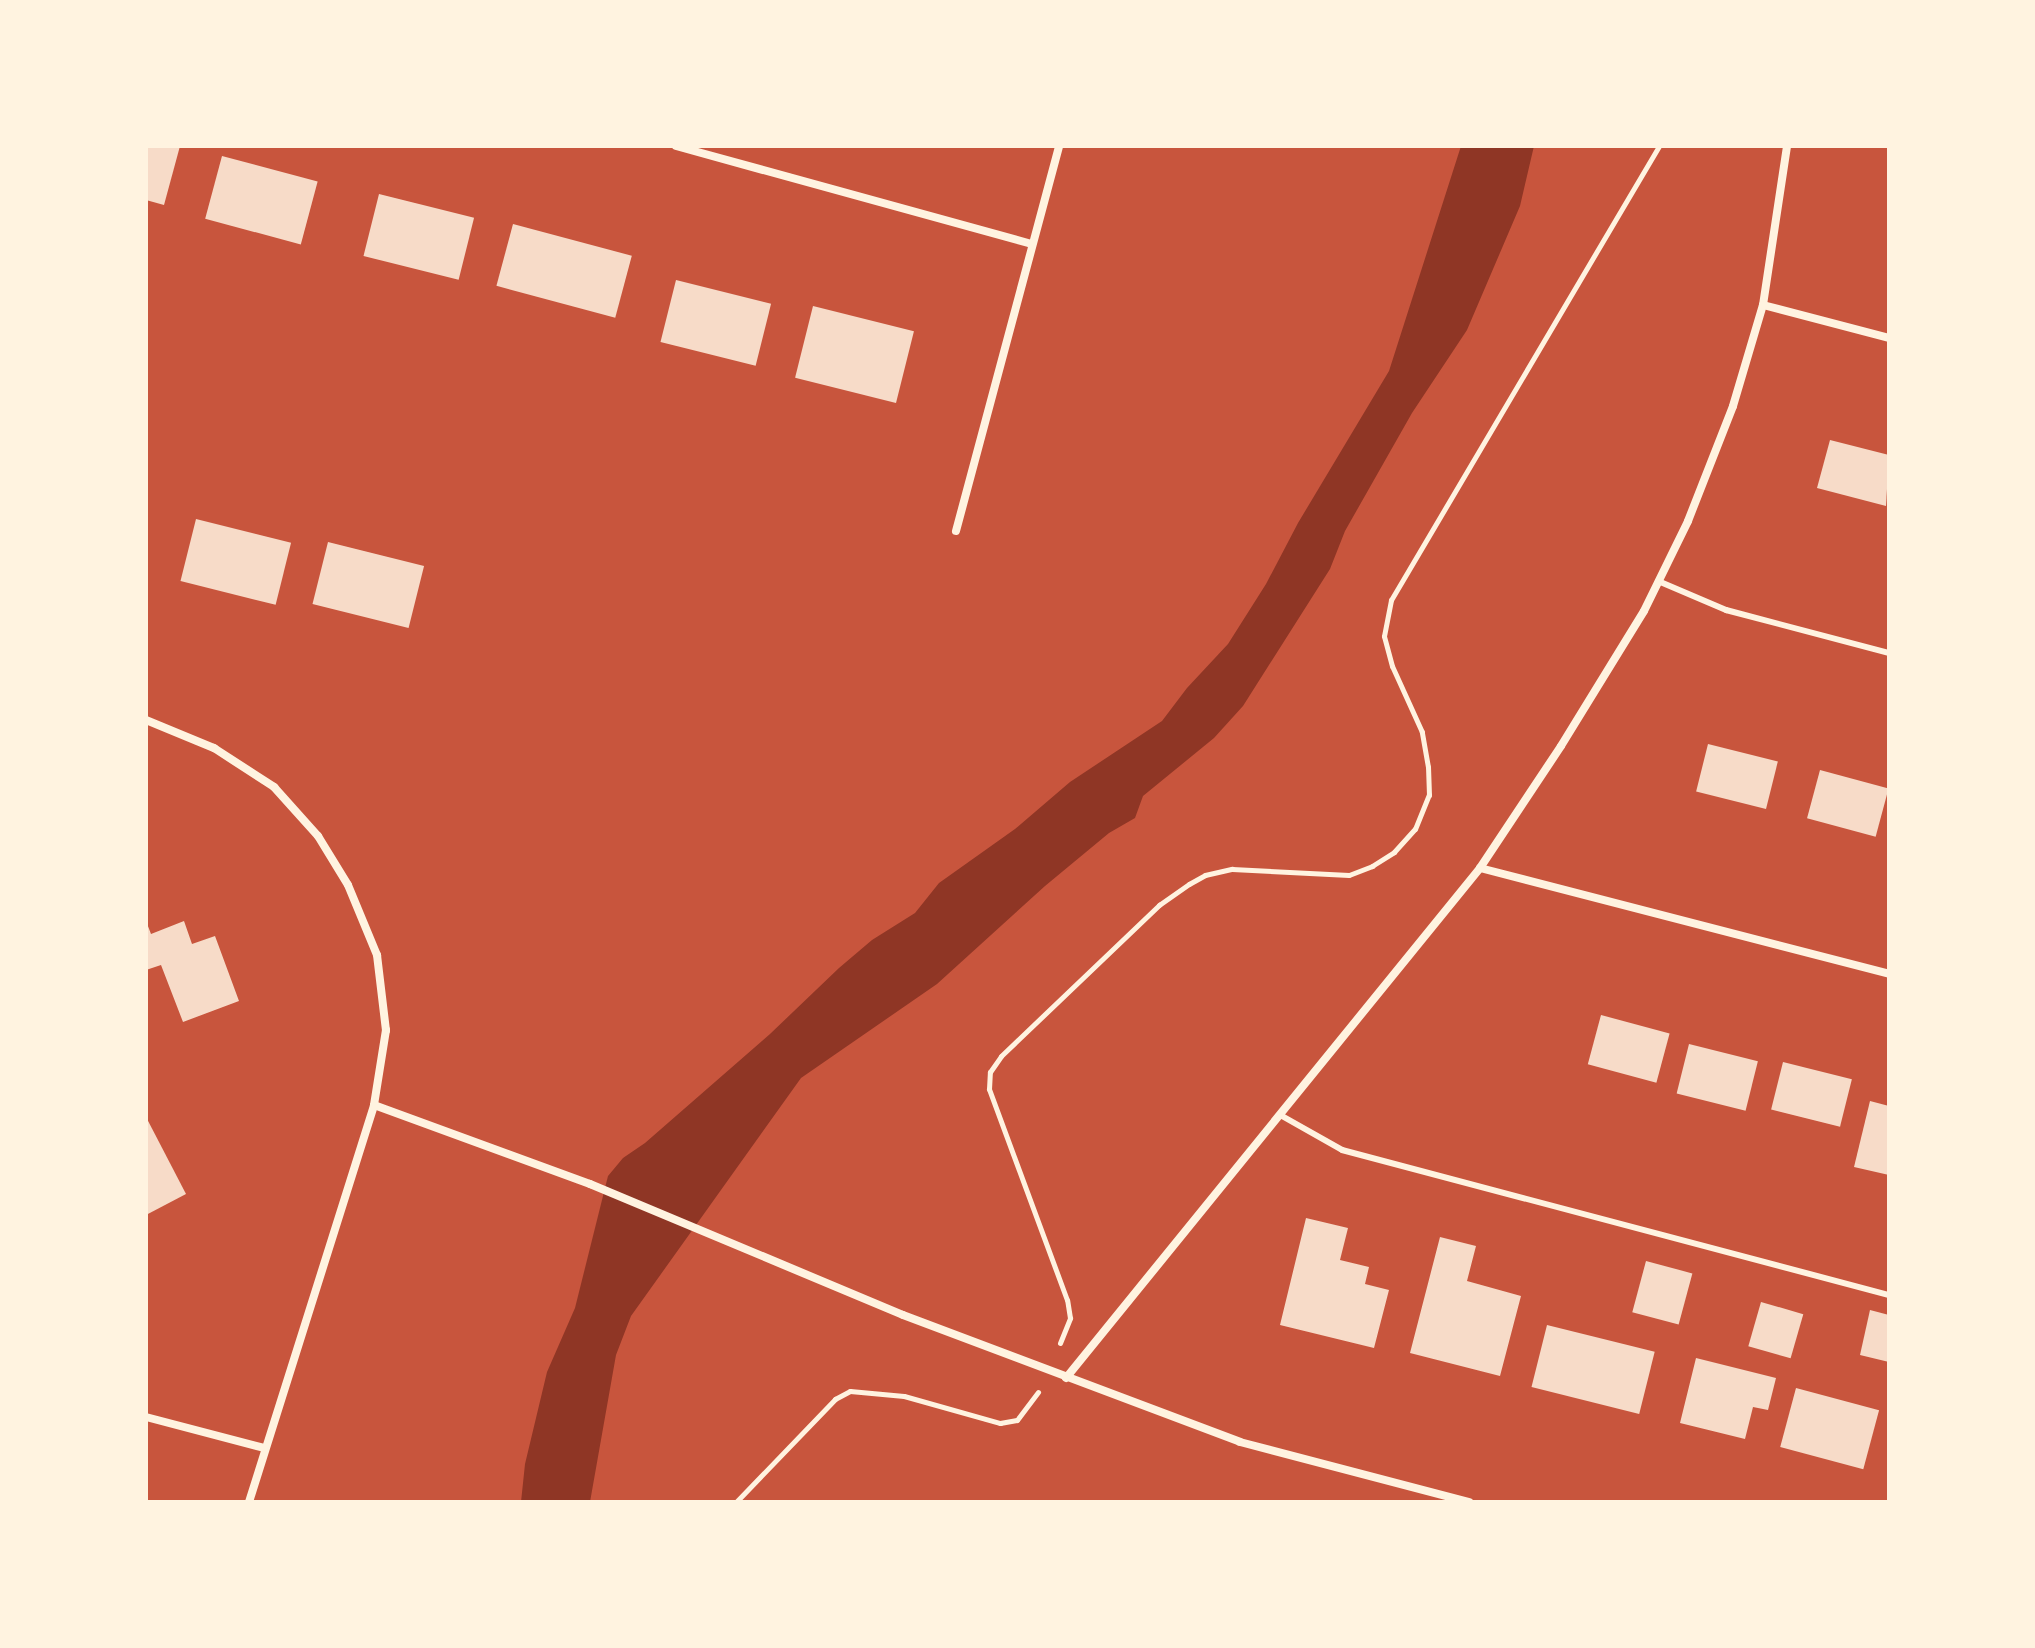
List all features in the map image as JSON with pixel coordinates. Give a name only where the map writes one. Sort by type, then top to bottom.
[{"type":"street","points":[[676,146],[1032,244]]},
{"type":"street","points":[[956,531],[1059,146]]},
{"type":"street","points":[[1066,1378],[1282,1116],[1480,868],[1561,746],[1644,611],[1688,521],[1733,406],[1763,305],[1787,146]]},
{"type":"street","points":[[1763,305],[1889,338]]},
{"type":"street","points":[[146,720],[214,748],[274,787],[318,836],[348,885],[377,955],[386,1030],[374,1105],[249,1502]]},
{"type":"street","points":[[1480,868],[1889,974]]},
{"type":"street","points":[[374,1105],[590,1184],[799,1272],[1066,1378],[1240,1442],[1469,1502]]},
{"type":"street","points":[[146,1417],[264,1448]]},
{"type":"lane","points":[[1658,581],[1726,610],[1889,653]]},
{"type":"lane","points":[[1282,1116],[1342,1150],[1889,1295]]},
{"type":"path","points":[[1066,1328],[1070,1318],[1067,1300],[989,1089],[990,1072],[1001,1056],[1159,905],[1189,884],[1232,869],[1349,875],[1372,866],[1394,852],[1415,829],[1429,795],[1428,767],[1422,732],[1392,666],[1384,636],[1391,600],[1659,146]]},
{"type":"path","points":[[736,1502],[835,1399],[850,1391],[904,1396],[1000,1423],[1017,1420],[1031,1404]]},
{"type":"shaded area","points":[[1461,146],[1534,146],[1520,206],[1467,330],[1412,413],[1345,531],[1330,569],[1243,706],[1214,738],[1143,796],[1135,818],[1109,833],[1045,886],[937,984],[801,1078],[631,1316],[616,1355],[590,1502],[521,1502],[525,1464],[547,1372],[575,1308],[608,1176],[623,1158],[645,1143],[770,1034],[839,968],[872,940],[915,913],[939,883],[1015,829],[1070,782],[1162,721],[1187,688],[1228,644],[1389,371]]},
{"type":"building","points":[[146,146],[180,146],[164,205],[146,200]]},
{"type":"building","points":[[222,156],[318,182],[301,244],[205,219]]},
{"type":"building","points":[[379,194],[474,218],[459,280],[364,256]]},
{"type":"building","points":[[513,224],[632,256],[615,318],[496,286]]},
{"type":"building","points":[[676,280],[771,304],[756,366],[661,342]]},
{"type":"building","points":[[813,306],[914,331],[896,403],[795,378]]},
{"type":"building","points":[[1830,440],[1889,455],[1886,506],[1817,488]]},
{"type":"building","points":[[196,519],[291,543],[276,605],[181,581]]},
{"type":"building","points":[[328,542],[424,566],[409,628],[313,604]]},
{"type":"building","points":[[1708,744],[1778,761],[1766,809],[1696,792]]},
{"type":"building","points":[[1820,770],[1889,788],[1876,837],[1807,818]]},
{"type":"building","points":[[146,921],[151,934],[184,921],[192,944],[215,936],[239,1001],[183,1022],[161,965],[146,970]]},
{"type":"building","points":[[1601,1015],[1670,1033],[1656,1083],[1588,1064]]},
{"type":"building","points":[[1689,1044],[1758,1061],[1746,1111],[1677,1093]]},
{"type":"building","points":[[1783,1062],[1852,1079],[1840,1127],[1771,1110]]},
{"type":"building","points":[[1870,1101],[1889,1106],[1889,1175],[1854,1167]]},
{"type":"building","points":[[146,1117],[186,1194],[146,1215]]},
{"type":"building","points":[[1306,1218],[1348,1228],[1340,1260],[1369,1267],[1365,1284],[1389,1290],[1374,1348],[1280,1325]]},
{"type":"building","points":[[1440,1237],[1476,1246],[1467,1281],[1521,1296],[1500,1376],[1410,1353]]},
{"type":"building","points":[[1646,1261],[1692,1273],[1679,1325],[1632,1312]]},
{"type":"building","points":[[1761,1302],[1803,1314],[1791,1358],[1748,1346]]},
{"type":"building","points":[[1870,1310],[1889,1315],[1889,1362],[1860,1355]]},
{"type":"building","points":[[1547,1325],[1655,1352],[1639,1414],[1532,1387]]},
{"type":"building","points":[[1696,1358],[1776,1378],[1768,1410],[1753,1407],[1745,1439],[1680,1423]]},
{"type":"building","points":[[1796,1388],[1879,1410],[1863,1469],[1780,1447]]}]
